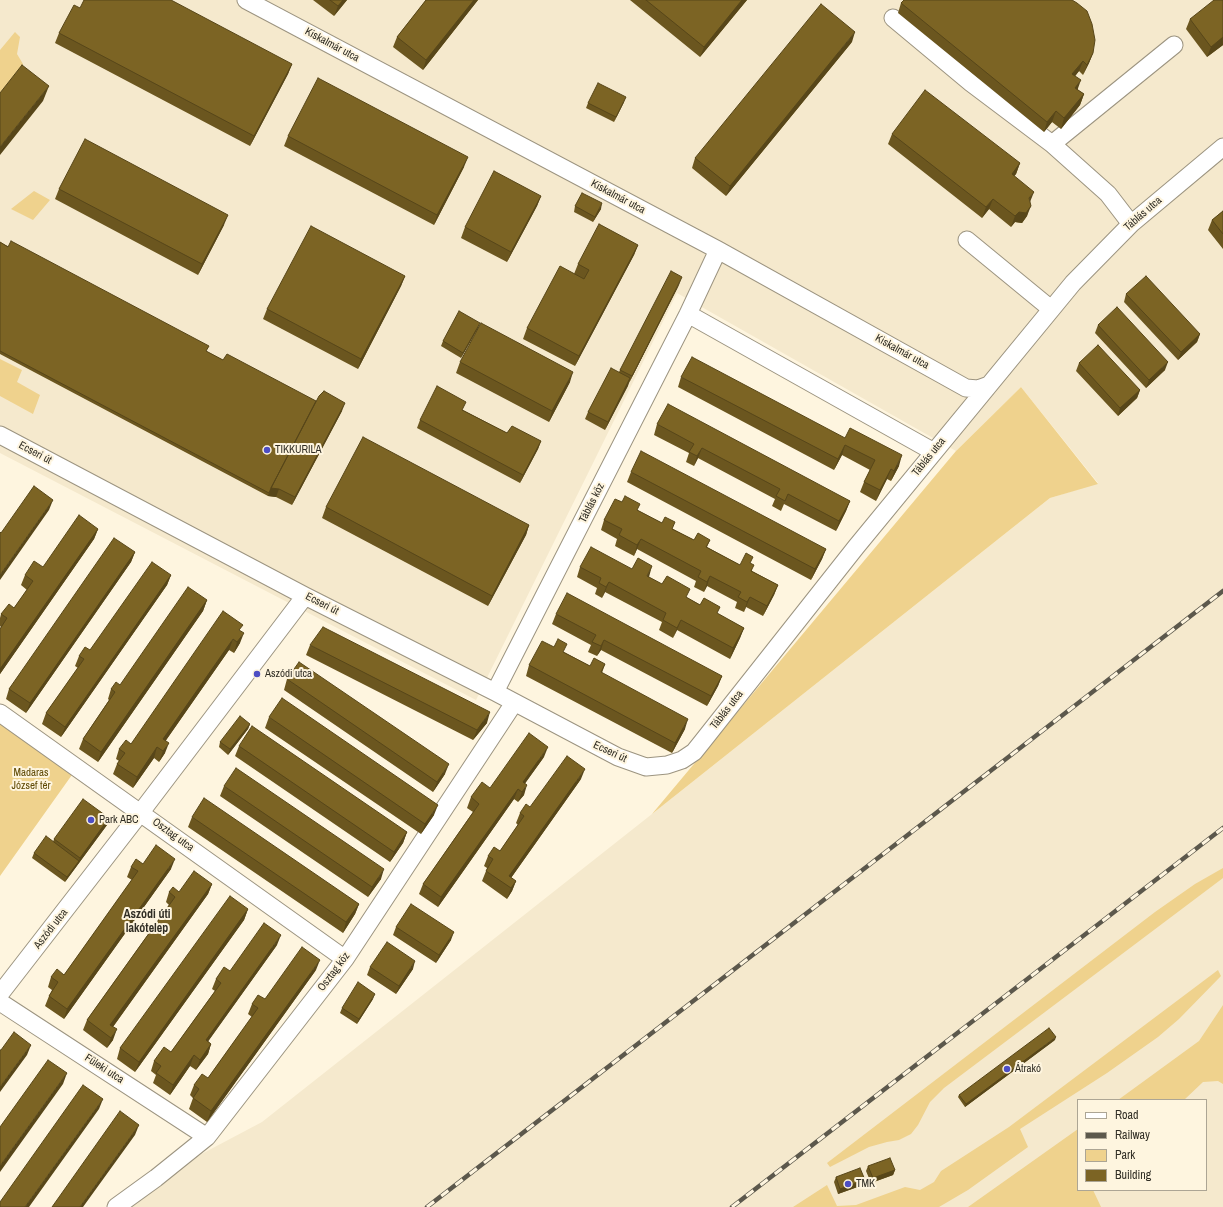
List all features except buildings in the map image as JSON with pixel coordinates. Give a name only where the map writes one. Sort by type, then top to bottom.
[{"type":"street","name":"Kiskalmár utca","points":[[246,0],[718,250],[966,388],[978,388],[989,384]]},
{"type":"street","points":[[893,18],[971,83],[1052,144],[1108,194],[1131,224]]},
{"type":"street","points":[[1052,144],[1174,45]]},
{"type":"street","name":"Táblás utca","points":[[646,767],[667,765],[682,760],[694,752],[989,384],[1073,284],[1131,224],[1223,147]]},
{"type":"street","points":[[967,240],[1052,309]]},
{"type":"street","name":"Táblás köz","points":[[495,692],[688,314],[718,250]]},
{"type":"street","points":[[688,314],[934,452]]},
{"type":"street","name":"Ecseri út","points":[[0,435],[305,596],[495,692],[618,757],[646,767]]},
{"type":"street","name":"Aszódi utca","points":[[0,994],[141,812],[305,596]]},
{"type":"street","name":"Osztag köz","points":[[116,1207],[156,1178],[208,1136],[345,959],[514,703]]},
{"type":"street","name":"Osztag utca","points":[[0,713],[141,812],[345,959]]},
{"type":"street","name":"Füleki utca","points":[[0,1002],[208,1136]]},
{"type":"shaded area","points":[[0,0],[1223,0],[1223,1207],[129,1207],[194,1158],[262,1122],[1050,498],[1098,483],[1021,387],[956,451],[677,293],[476,700],[0,453]]},
{"type":"green space","points":[[15,32],[20,37],[17,54],[23,64],[0,93],[0,50]]},
{"type":"green space","points":[[34,191],[50,200],[33,220],[11,209]]},
{"type":"green space","points":[[0,359],[22,370],[17,382],[40,395],[33,414],[0,396]]},
{"type":"green space","points":[[1021,387],[1098,484],[1050,498],[652,814],[956,451]]},
{"type":"green space","name":"Madaras József tér","points":[[0,720],[74,772],[0,876]]},
{"type":"green space","points":[[1223,868],[1223,878],[944,1088],[930,1102],[918,1125],[911,1134],[899,1140],[869,1147],[830,1167],[827,1163],[1155,912],[1195,884]]},
{"type":"green space","points":[[1218,970],[1221,976],[1179,1019],[1158,1037],[1107,1073],[1020,1129],[1028,1147],[968,1190],[939,1207],[793,1207],[827,1185],[837,1206],[856,1205],[905,1187],[920,1190],[934,1182],[941,1171],[1009,1127]]},
{"type":"green space","points":[[1223,1005],[1223,1084],[1218,1081],[1203,1082],[1185,1099],[1119,1099],[1199,1041]]},
{"type":"green space","points":[[1077,1130],[1077,1191],[1093,1191],[1101,1207],[968,1207]]},
{"type":"railway","points":[[427,1207],[1223,591]]},
{"type":"railway","points":[[732,1207],[1223,828]]},
{"type":"place","name":"TIKKURILA","points":[[267,450]]},
{"type":"place","name":"Aszódi utca","points":[[257,674]]},
{"type":"place","name":"Park ABC","points":[[91,820]]},
{"type":"place","name":"Átrakó","points":[[1007,1069]]},
{"type":"place","name":"TMK","points":[[848,1184]]},
{"type":"district","name":"Aszódi úti lakótelep","points":[[147,922]]}]
